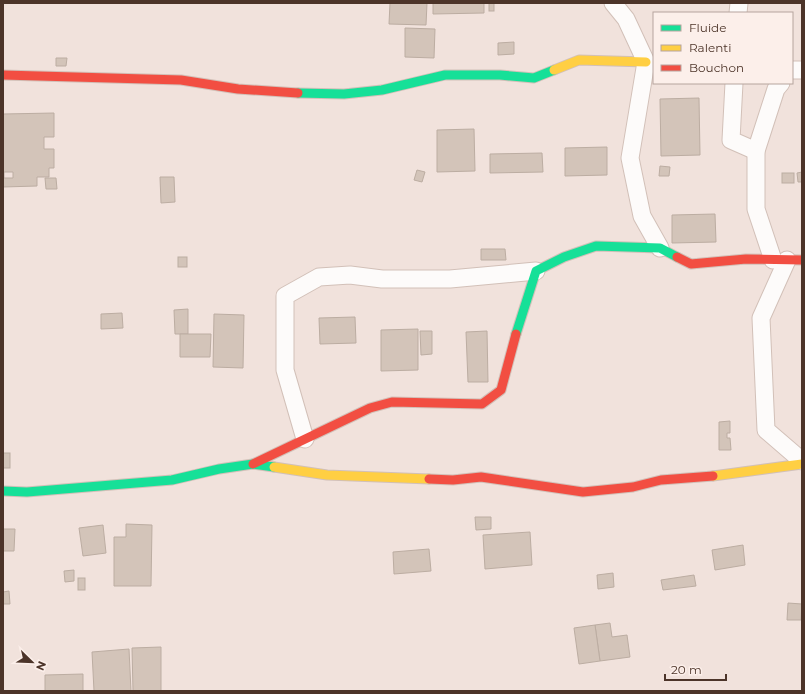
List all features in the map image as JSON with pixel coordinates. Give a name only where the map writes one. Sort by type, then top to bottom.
[{"type":"street","points":[[612,3],[626,19],[646,62],[630,158],[642,216],[660,248]]},
{"type":"street","points":[[3,75],[181,80],[238,89],[291,93],[344,94],[382,90],[446,76],[500,75],[534,78],[579,60],[646,62]]},
{"type":"street","points":[[734,84],[731,140],[756,151]]},
{"type":"street","points":[[780,84],[776,89],[756,151],[756,209],[788,260]]},
{"type":"street","points":[[305,438],[285,370],[285,296],[320,277],[350,275],[382,279],[450,280],[536,272],[564,257],[596,246],[660,248],[691,264],[746,259],[788,260]]},
{"type":"street","points":[[788,260],[761,318],[766,430],[802,461]]},
{"type":"street","points":[[253,464],[370,408],[392,402],[482,404],[501,390],[536,272]]},
{"type":"street","points":[[3,491],[27,492],[172,480],[218,469],[253,464],[327,475],[453,480],[482,477],[583,492],[633,487],[661,480],[720,475],[802,464]]},
{"type":"building","points":[[390,3],[427,3],[426,25],[389,24]]},
{"type":"building","points":[[433,3],[484,3],[484,13],[433,14]]},
{"type":"building","points":[[489,3],[494,3],[494,11],[489,11]]},
{"type":"building","points":[[405,28],[435,29],[434,58],[405,57]]},
{"type":"building","points":[[514,42],[514,54],[498,55],[498,43]]},
{"type":"building","points":[[56,58],[67,58],[66,66],[56,66]]},
{"type":"building","points":[[699,98],[700,155],[661,156],[660,99]]},
{"type":"building","points":[[54,113],[54,137],[44,137],[44,149],[54,149],[54,168],[49,168],[49,177],[37,177],[37,186],[3,187],[3,114]],"holes":[[[4,172],[13,172],[13,178],[4,178]]]},
{"type":"building","points":[[474,129],[475,171],[437,172],[437,130]]},
{"type":"building","points":[[607,147],[607,175],[565,176],[565,148]]},
{"type":"building","points":[[542,153],[543,172],[490,173],[490,154]]},
{"type":"building","points":[[660,166],[670,167],[669,176],[659,176]]},
{"type":"building","points":[[417,170],[425,172],[422,182],[414,180]]},
{"type":"building","points":[[802,172],[802,182],[798,182],[797,173]]},
{"type":"building","points":[[782,173],[794,173],[794,183],[782,183]]},
{"type":"building","points":[[160,177],[174,177],[175,202],[161,203]]},
{"type":"building","points":[[45,178],[56,178],[57,189],[46,189]]},
{"type":"building","points":[[715,214],[716,242],[672,243],[672,215]]},
{"type":"building","points":[[481,249],[505,249],[506,260],[481,260]]},
{"type":"building","points":[[178,257],[187,257],[187,267],[178,267]]},
{"type":"building","points":[[188,309],[188,334],[175,334],[174,310]]},
{"type":"building","points":[[122,313],[123,328],[101,329],[101,314]]},
{"type":"building","points":[[214,314],[244,315],[243,368],[213,367]]},
{"type":"building","points":[[355,317],[356,343],[320,344],[319,318]]},
{"type":"building","points":[[418,329],[418,370],[381,371],[381,330]]},
{"type":"building","points":[[420,331],[432,331],[432,354],[421,355]]},
{"type":"building","points":[[487,331],[488,382],[468,382],[466,332]]},
{"type":"building","points":[[180,334],[211,334],[210,357],[180,357]]},
{"type":"building","points":[[730,421],[730,433],[727,433],[727,438],[730,438],[731,450],[719,450],[719,422]]},
{"type":"building","points":[[3,453],[10,453],[10,468],[3,468]]},
{"type":"building","points":[[475,517],[491,517],[491,529],[476,530]]},
{"type":"building","points":[[126,524],[152,525],[151,586],[114,586],[114,537],[126,537]]},
{"type":"building","points":[[103,525],[106,553],[83,556],[79,528]]},
{"type":"building","points":[[3,529],[15,529],[14,551],[3,551]]},
{"type":"building","points":[[530,532],[532,565],[485,569],[483,535]]},
{"type":"building","points":[[743,545],[745,565],[715,570],[712,550]]},
{"type":"building","points":[[429,549],[431,571],[394,574],[393,552]]},
{"type":"building","points":[[74,570],[74,581],[65,582],[64,571]]},
{"type":"building","points":[[613,573],[614,587],[598,589],[597,575]]},
{"type":"building","points":[[694,575],[696,586],[663,590],[661,580]]},
{"type":"building","points":[[78,578],[85,578],[85,590],[78,590]]},
{"type":"building","points":[[9,591],[10,604],[3,604],[3,592]]},
{"type":"building","points":[[788,603],[802,604],[801,620],[787,620]]},
{"type":"building","points":[[610,623],[612,637],[627,635],[630,657],[600,661],[595,625]]},
{"type":"building","points":[[595,625],[600,661],[579,664],[574,628]]},
{"type":"building","points":[[161,647],[161,691],[133,691],[132,648]]},
{"type":"building","points":[[129,649],[131,691],[94,691],[92,652]]},
{"type":"building","points":[[83,674],[83,691],[45,691],[45,675]]},
{"type":"traffic: fast","points":[[298,93],[344,94],[382,90],[445,75],[500,75],[534,78],[554,70]]},
{"type":"traffic: fast","points":[[516,334],[536,271],[564,257],[596,246],[660,248],[677,257]]},
{"type":"traffic: fast","points":[[3,491],[27,492],[172,480],[219,469],[253,464],[274,467]]},
{"type":"traffic: slow","points":[[554,70],[579,60],[646,62]]},
{"type":"traffic: slow","points":[[713,476],[802,464]]},
{"type":"traffic: slow","points":[[274,467],[327,475],[429,479]]},
{"type":"traffic: jam","points":[[3,75],[181,80],[238,89],[298,93]]},
{"type":"traffic: jam","points":[[677,257],[691,264],[746,259],[802,260]]},
{"type":"traffic: jam","points":[[253,464],[370,408],[392,402],[482,404],[501,390],[516,334]]},
{"type":"traffic: jam","points":[[429,479],[453,480],[481,477],[583,492],[633,487],[661,480],[713,476]]}]
